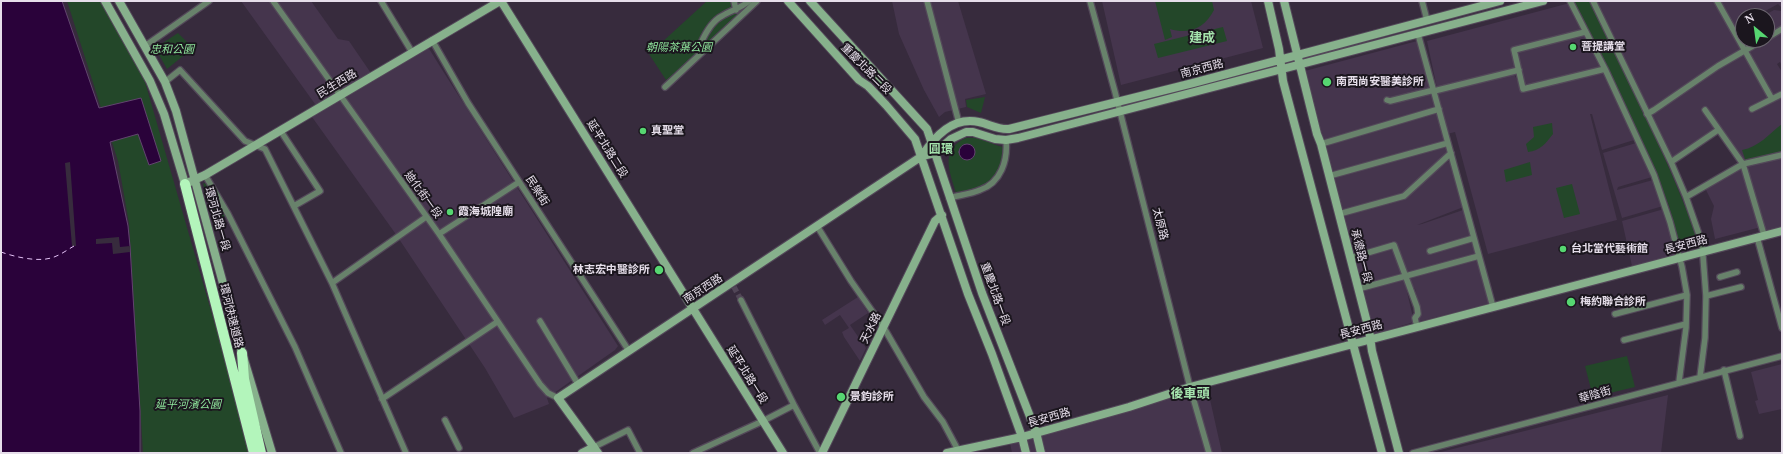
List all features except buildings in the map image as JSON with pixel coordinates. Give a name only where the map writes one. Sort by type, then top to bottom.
[{"type":"highway","name":"環河快速道路","points":[[185,184],[213,292],[258,451]]},
{"type":"highway","name":"環河快速道路","points":[[242,353],[244,379],[258,451]]},
{"type":"main road","points":[[105,1],[150,81],[164,114],[185,184]]},
{"type":"main road","name":"環河北路一段","points":[[119,1],[164,82],[176,112],[242,353],[272,453]]},
{"type":"main road","name":"民生西路","points":[[185,184],[205,175],[432,40],[501,1]]},
{"type":"main road","name":"延平北路二段","points":[[501,1],[693,309]]},
{"type":"main road","name":"重慶北路二段","points":[[788,1],[854,74],[868,86],[904,125],[915,139],[922,156]]},
{"type":"main road","name":"重慶北路二段","points":[[810,1],[927,129],[931,142]]},
{"type":"main road","points":[[1268,1],[1280,59],[1280,69],[1382,453]]},
{"type":"main road","name":"承德路一段","points":[[1284,1],[1296,55],[1321,144],[1371,339],[1372,351],[1399,453]]},
{"type":"main road","name":"南京西路","points":[[922,156],[931,142],[944,130],[959,123],[978,121],[995,128],[1009,129],[1500,1]]},
{"type":"main road","name":"南京西路","points":[[558,398],[693,309],[733,285],[817,226],[922,156],[935,153],[951,139],[966,132],[977,132],[995,139],[1006,140],[1542,1]]},
{"type":"main road","name":"重慶北路一段","points":[[931,142],[982,293],[1036,432],[1041,453]]},
{"type":"main road","points":[[922,156],[968,294],[992,354],[1022,437],[1026,453]]},
{"type":"main road","name":"天水路","points":[[821,453],[884,328],[935,221],[942,215]]},
{"type":"main road","name":"長安西路","points":[[947,453],[1022,437],[1129,407],[1190,387],[1782,231]]},
{"type":"main road","name":"延平北路一段","points":[[693,309],[782,453]]},
{"type":"main road","points":[[558,398],[596,450],[582,453]]},
{"type":"street","points":[[145,46],[209,1]]},
{"type":"street","name":"迪化街一段","points":[[273,1],[339,96],[439,234],[540,384],[548,393],[558,398]]},
{"type":"street","points":[[380,1],[412,52]]},
{"type":"street","points":[[734,1],[736,10]]},
{"type":"street","points":[[689,47],[701,43],[706,32],[720,16],[742,8],[749,1]]},
{"type":"street","points":[[665,87],[757,1]]},
{"type":"street","points":[[927,1],[959,123]]},
{"type":"street","name":"太原路","points":[[1090,1],[1118,101],[1190,387],[1209,453]]},
{"type":"street","points":[[1422,1],[1427,20]]},
{"type":"street","points":[[1570,1],[1605,69],[1654,175],[1670,222],[1688,295],[1679,382]]},
{"type":"street","points":[[1593,1],[1671,162],[1686,197],[1702,243],[1706,296],[1705,338],[1700,377]]},
{"type":"street","points":[[1718,1],[1772,99]]},
{"type":"street","points":[[1585,32],[1514,50],[1523,89],[1605,69]]},
{"type":"street","points":[[1418,34],[1493,307]]},
{"type":"street","name":"民樂街","points":[[432,40],[468,103],[629,351]]},
{"type":"street","points":[[1647,114],[1718,66],[1749,48]]},
{"type":"street","points":[[164,82],[180,70],[244,141],[265,149],[332,283],[406,453]]},
{"type":"street","points":[[1387,100],[1390,101],[1519,70]]},
{"type":"street","points":[[1752,109],[1782,94]]},
{"type":"street","points":[[1321,144],[1439,109]]},
{"type":"street","points":[[1705,110],[1743,164],[1782,328]]},
{"type":"street","points":[[280,130],[320,191],[294,206]]},
{"type":"street","points":[[1671,162],[1718,130]]},
{"type":"street","points":[[949,198],[982,190],[994,182],[1003,168],[1006,140]]},
{"type":"street","points":[[1329,176],[1448,143]]},
{"type":"street","points":[[1339,214],[1404,196],[1451,153]]},
{"type":"street","points":[[1686,197],[1743,164],[1782,155]]},
{"type":"street","points":[[205,175],[228,214],[295,347],[341,453]]},
{"type":"street","points":[[439,234],[519,182]]},
{"type":"street","points":[[332,283],[426,217]]},
{"type":"street","points":[[817,226],[851,281],[884,328],[924,397],[943,422],[958,450]]},
{"type":"street","points":[[1430,251],[1474,238]]},
{"type":"street","points":[[1350,258],[1394,245],[1417,307],[1418,314],[1415,318],[1417,327]]},
{"type":"street","points":[[1358,290],[1479,256]]},
{"type":"street","points":[[1720,277],[1737,272]]},
{"type":"street","points":[[1706,296],[1741,287]]},
{"type":"street","points":[[1615,314],[1688,295]]},
{"type":"street","points":[[741,300],[794,405],[821,453]]},
{"type":"street","points":[[540,321],[578,384]]},
{"type":"street","points":[[382,399],[497,322]]},
{"type":"street","points":[[1624,340],[1686,324]]},
{"type":"street","name":"華陰街","points":[[1413,453],[1538,421],[1724,370],[1782,356]]},
{"type":"street","points":[[1724,370],[1740,436]]},
{"type":"street","points":[[693,453],[794,405]]},
{"type":"street","points":[[445,420],[459,448]]},
{"type":"street","points":[[596,450],[628,430],[640,453]]},
{"type":"shaded area","points":[[1,1],[62,1],[99,108],[141,98],[161,161],[149,165],[138,134],[110,142],[128,226],[130,246],[140,411],[140,453],[1,453]]},
{"type":"shaded area","points":[[241,1],[311,1],[338,39],[349,41],[375,79],[428,47],[618,346],[615,350],[547,398],[549,404],[514,418],[485,368],[395,233],[312,117],[320,111]]},
{"type":"shaded area","points":[[892,1],[958,1],[986,94],[965,99],[966,107],[945,112],[939,117],[924,90],[899,34]]},
{"type":"shaded area","points":[[1102,1],[1251,1],[1263,48],[1121,85]]},
{"type":"shaded area","points":[[1596,1],[1714,1],[1735,38],[1735,48],[1741,49],[1648,110]]},
{"type":"shaded area","points":[[1717,1],[1782,1],[1782,8],[1778,4],[1771,8],[1735,8],[1734,28]]},
{"type":"shaded area","points":[[1569,4],[1583,31],[1511,49],[1516,68],[1437,88],[1427,41]]},
{"type":"shaded area","points":[[1775,10],[1782,11],[1782,29],[1775,33]]},
{"type":"shaded area","points":[[1782,31],[1782,66],[1780,62],[1777,64],[1782,72],[1782,91],[1771,96],[1745,50],[1749,48],[1775,48],[1775,35]]},
{"type":"shaded area","points":[[1583,34],[1602,68],[1525,87],[1516,51]]},
{"type":"shaded area","points":[[1421,40],[1447,141],[1328,175],[1301,72]]},
{"type":"shaded area","points":[[1743,52],[1769,97],[1752,108],[1782,94],[1782,153],[1743,162],[1704,106],[1704,110],[1717,130],[1673,160],[1649,113]]},
{"type":"shaded area","points":[[1605,73],[1634,140],[1602,150],[1592,114],[1590,114],[1617,220],[1488,254],[1455,132],[1447,134],[1435,90],[1514,74],[1522,90]]},
{"type":"shaded area","points":[[1636,143],[1652,177],[1618,187],[1617,190],[1653,180],[1663,206],[1622,218],[1603,153]]},
{"type":"shaded area","points":[[967,144],[974,149],[975,152],[970,159],[967,160],[960,155],[959,152],[964,145]]},
{"type":"shaded area","points":[[1447,144],[1450,155],[1397,197],[1338,213],[1329,178]]},
{"type":"shaded area","points":[[1782,156],[1782,227],[1764,231],[1745,165]]},
{"type":"shaded area","points":[[1453,158],[1466,206],[1417,225],[1466,209],[1477,254],[1406,275],[1397,246],[1391,241],[1403,276],[1358,287],[1339,216],[1399,199]]},
{"type":"shaded area","points":[[1742,166],[1761,227],[1715,239],[1711,219],[1714,206],[1705,188]]},
{"type":"shaded area","points":[[1664,209],[1675,255],[1632,266],[1622,221]]},
{"type":"shaded area","points":[[1478,257],[1490,303],[1417,322],[1421,314],[1418,300],[1415,289],[1407,278]]},
{"type":"shaded area","points":[[1404,279],[1414,322],[1371,335],[1359,290]]},
{"type":"shaded area","points":[[858,297],[868,313],[850,325],[866,348],[860,361],[844,337],[842,332],[849,328],[840,315],[825,325],[822,320]]},
{"type":"shaded area","points":[[1782,364],[1782,409],[1759,414],[1755,401],[1758,400],[1751,372]]},
{"type":"shaded area","points":[[1207,386],[1222,453],[1012,453],[1010,443]]},
{"type":"shaded area","points":[[1668,395],[1661,453],[1437,453]]},
{"type":"green space","name":"延平河濱公園","points":[[67,1],[105,1],[141,68],[252,453],[143,453],[129,223],[118,161]]},
{"type":"green space","name":"朝陽茶葉公園","points":[[707,1],[753,1],[672,77],[666,80],[649,54]]},
{"type":"green space","points":[[1155,1],[1212,1],[1214,10],[1201,26],[1184,31],[1170,29],[1172,37],[1165,40]]},
{"type":"green space","points":[[1574,1],[1590,1],[1662,151],[1699,243],[1698,246],[1680,250],[1669,206],[1608,70]]},
{"type":"green space","points":[[1223,27],[1227,41],[1158,58],[1154,44]]},
{"type":"green space","name":"忠和公園","points":[[178,33],[193,48],[167,69],[155,48]]},
{"type":"green space","points":[[985,97],[981,113],[967,107],[966,100]]},
{"type":"green space","points":[[1552,123],[1553,134],[1542,146],[1536,150],[1528,152],[1526,144],[1534,137],[1533,127]]},
{"type":"green space","points":[[1782,124],[1782,153],[1743,162],[1745,159],[1742,150],[1754,146],[1764,140]]},
{"type":"green space","points":[[966,138],[976,138],[1003,147],[1003,159],[995,176],[986,184],[978,188],[956,193],[949,170],[949,155],[958,143]]},
{"type":"green space","points":[[1530,162],[1532,175],[1506,182],[1504,170]]},
{"type":"green space","points":[[207,182],[226,216],[215,221],[203,184]]},
{"type":"green space","points":[[1572,184],[1580,214],[1564,218],[1556,188]]},
{"type":"green space","points":[[1627,356],[1635,387],[1593,397],[1585,366]]},
{"type":"pier","points":[[70,162],[76,246],[72,246],[65,163]]},
{"type":"pier","points":[[119,237],[120,247],[130,246],[130,252],[113,254],[112,243],[96,244],[96,239]]},
{"type":"ferry route","points":[[1,252],[13,256],[45,259],[57,256],[74,246]]},
{"type":"tunnel","points":[[734,287],[741,300]]},
{"type":"place","name":"菩提講堂","points":[[1573,47]]},
{"type":"place","name":"南西尚安醫美診所","points":[[1327,82]]},
{"type":"place","name":"真聖堂","points":[[643,131]]},
{"type":"place","name":"霞海城隍廟","points":[[450,212]]},
{"type":"place","name":"台北當代藝術館","points":[[1563,249]]},
{"type":"place","name":"林志宏中醫診所","points":[[659,270]]},
{"type":"place","name":"梅約聯合診所","points":[[1571,302]]},
{"type":"place","name":"景鈞診所","points":[[841,397]]},
{"type":"district","name":"建成","points":[[1202,38]]},
{"type":"district","name":"圓環","points":[[941,150]]},
{"type":"district","name":"後車頭","points":[[1190,394]]}]
